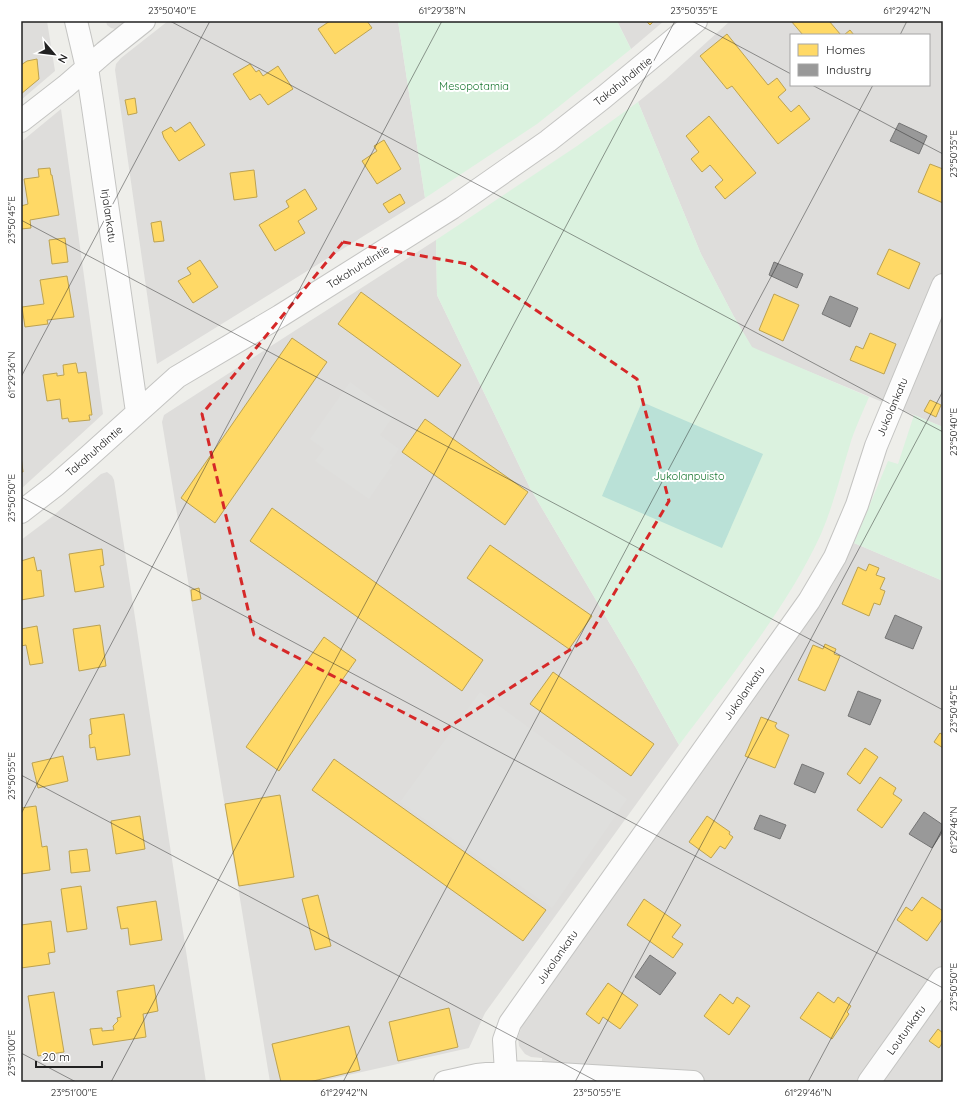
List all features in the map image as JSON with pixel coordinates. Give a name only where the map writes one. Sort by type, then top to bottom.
[{"type":"street","name":"Irjalankatu","points":[[76,21],[87,68],[137,412]]},
{"type":"street","points":[[21,121],[66,86],[144,21]]},
{"type":"street","name":"Takahuhdintie","points":[[21,512],[56,485],[177,377],[280,316],[452,208],[548,141],[696,21]]},
{"type":"street","name":"Jukolankatu","points":[[506,1072],[504,1040],[510,1023],[809,601],[835,557],[857,505],[876,446],[943,286]]},
{"type":"street","name":"Loutunkatu","points":[[869,1082],[943,978]]},
{"type":"street","points":[[445,1082],[477,1075],[506,1072],[693,1082]]},
{"type":"highlighted area","points":[[343,242],[468,264],[637,379],[669,501],[587,639],[441,732],[254,635],[202,414]]},
{"type":"shaded area","points":[[21,21],[47,21],[55,71],[21,100]]},
{"type":"shaded area","points":[[106,21],[128,21],[119,28],[115,29],[107,25]]},
{"type":"shaded area","points":[[168,21],[398,21],[425,198],[157,364],[115,70],[116,64],[121,58]]},
{"type":"shaded area","points":[[617,21],[664,21],[631,49]]},
{"type":"shaded area","points":[[730,21],[943,21],[943,427],[752,348],[701,254],[638,102],[665,80]]},
{"type":"shaded area","points":[[61,109],[103,414],[21,489],[21,142]]},
{"type":"shaded area","points":[[436,240],[437,295],[530,488],[636,668],[679,745],[485,1013],[469,1048],[317,1082],[270,1082],[162,422],[164,415]]},
{"type":"shaded area","points":[[350,382],[394,415],[380,435],[399,449],[389,463],[392,465],[369,499],[315,461],[324,449],[310,439]]},
{"type":"shaded area","points":[[107,472],[114,480],[206,1082],[21,1082],[21,540],[53,516],[101,474]]},
{"type":"shaded area","points":[[854,543],[943,581],[943,1082],[542,1082],[542,1058],[531,1057],[525,1054],[519,1046],[518,1037],[523,1023],[702,769],[808,623],[833,584]]},
{"type":"shaded area","points":[[480,692],[627,799],[552,908],[400,802]]},
{"type":"green space","name":"Mesopotamia","points":[[398,21],[617,21],[631,49],[537,124],[425,198]]},
{"type":"green space","name":"Jukolanpuisto","points":[[638,102],[701,254],[733,315],[752,347],[869,397],[853,435],[833,502],[821,534],[807,562],[791,590],[756,643],[679,745],[636,668],[530,488],[437,295],[436,240],[577,146]]},
{"type":"green space","points":[[642,402],[763,454],[722,548],[602,496]]},
{"type":"green space","points":[[914,415],[943,427],[943,581],[854,543],[888,461],[898,464]]},
{"type":"building: Homes","points":[[330,21],[367,21],[372,28],[335,54],[318,29]]},
{"type":"building: Homes","points":[[646,21],[654,21],[650,25]]},
{"type":"building: Homes","points":[[791,21],[829,21],[840,34],[802,34]]},
{"type":"building: Homes","points":[[850,30],[853,34],[845,34]]},
{"type":"building: Homes","points":[[727,34],[768,85],[777,78],[786,90],[778,97],[791,112],[799,105],[810,119],[778,144],[732,86],[727,89],[700,56]]},
{"type":"building: Homes","points":[[37,59],[39,79],[21,94],[21,65],[27,61]]},
{"type":"building: Homes","points":[[250,64],[256,72],[259,70],[263,76],[278,66],[293,89],[268,105],[260,94],[250,100],[233,74]]},
{"type":"building: Homes","points":[[135,98],[137,113],[128,115],[125,100]]},
{"type":"building: Homes","points":[[709,116],[756,173],[725,199],[715,187],[723,180],[710,165],[702,172],[691,159],[699,152],[686,136]]},
{"type":"building: Homes","points":[[190,122],[205,145],[179,161],[164,138],[162,132],[171,127],[175,132]]},
{"type":"building: Homes","points":[[384,140],[401,169],[377,184],[362,161],[377,151],[374,146]]},
{"type":"building: Homes","points":[[930,164],[943,169],[943,203],[918,192]]},
{"type":"building: Homes","points":[[50,168],[59,215],[30,220],[31,228],[21,229],[21,206],[28,204],[24,179],[39,177],[38,169]]},
{"type":"building: Homes","points":[[254,170],[257,197],[234,200],[230,173]]},
{"type":"building: Homes","points":[[305,189],[317,209],[298,221],[305,233],[275,251],[259,225],[289,207],[286,201]]},
{"type":"building: Homes","points":[[400,194],[405,203],[389,213],[383,204]]},
{"type":"building: Homes","points":[[161,221],[164,241],[154,242],[151,223]]},
{"type":"building: Homes","points":[[65,238],[68,262],[52,264],[49,240]]},
{"type":"building: Homes","points":[[889,249],[920,263],[909,289],[877,274]]},
{"type":"building: Homes","points":[[200,260],[218,287],[193,303],[178,281],[191,274],[187,268]]},
{"type":"building: Homes","points":[[67,276],[74,317],[47,320],[48,324],[25,327],[22,307],[44,304],[40,280]]},
{"type":"building: Homes","points":[[361,292],[461,365],[438,397],[338,324]]},
{"type":"building: Homes","points":[[774,294],[799,305],[783,341],[759,330]]},
{"type":"building: Homes","points":[[870,333],[896,344],[884,374],[850,360],[856,346],[863,349]]},
{"type":"building: Homes","points":[[292,338],[327,362],[215,523],[181,498]]},
{"type":"building: Homes","points":[[76,363],[78,373],[86,372],[92,415],[89,415],[90,420],[69,422],[68,418],[62,419],[60,399],[47,401],[43,375],[57,373],[57,376],[64,375],[63,365]]},
{"type":"building: Homes","points":[[930,400],[941,405],[936,417],[924,411]]},
{"type":"building: Homes","points":[[425,419],[528,492],[505,525],[402,452]]},
{"type":"building: Homes","points":[[21,456],[23,472],[21,472]]},
{"type":"building: Homes","points":[[272,508],[483,660],[462,691],[250,541]]},
{"type":"building: Homes","points":[[490,545],[592,616],[569,649],[467,578]]},
{"type":"building: Homes","points":[[102,549],[104,565],[100,566],[104,587],[75,592],[69,554]]},
{"type":"building: Homes","points":[[34,557],[37,571],[41,570],[44,596],[21,600],[21,561]]},
{"type":"building: Homes","points":[[869,564],[879,568],[876,575],[885,578],[880,589],[885,591],[880,605],[874,603],[869,616],[842,604],[858,567],[866,571]]},
{"type":"building: Homes","points":[[199,588],[201,599],[192,601],[191,590]]},
{"type":"building: Homes","points":[[100,625],[106,666],[79,671],[73,629]]},
{"type":"building: Homes","points":[[37,626],[43,663],[30,665],[26,645],[21,646],[21,629]]},
{"type":"building: Homes","points":[[324,637],[356,660],[279,771],[246,747]]},
{"type":"building: Homes","points":[[825,644],[836,649],[834,654],[840,656],[825,691],[798,680],[813,645],[823,649]]},
{"type":"building: Homes","points":[[553,672],[654,744],[631,776],[530,704]]},
{"type":"building: Homes","points":[[124,714],[130,755],[97,760],[95,747],[90,748],[89,735],[92,734],[90,719]]},
{"type":"building: Homes","points":[[761,717],[777,723],[775,726],[777,729],[789,735],[775,768],[745,756]]},
{"type":"building: Homes","points":[[940,733],[943,735],[943,748],[934,742]]},
{"type":"building: Homes","points":[[865,748],[878,757],[860,784],[847,774]]},
{"type":"building: Homes","points":[[63,756],[68,781],[38,788],[32,763]]},
{"type":"building: Homes","points":[[334,759],[546,910],[523,941],[312,790]]},
{"type":"building: Homes","points":[[880,777],[896,788],[893,794],[902,800],[882,828],[857,810]]},
{"type":"building: Homes","points":[[280,795],[294,877],[239,886],[225,804]]},
{"type":"building: Homes","points":[[36,806],[42,847],[47,846],[50,870],[21,874],[21,808]]},
{"type":"building: Homes","points":[[140,816],[145,849],[116,854],[111,821]]},
{"type":"building: Homes","points":[[707,816],[730,832],[729,834],[733,837],[725,849],[720,846],[711,858],[689,842]]},
{"type":"building: Homes","points":[[87,849],[90,871],[71,873],[69,851]]},
{"type":"building: Homes","points":[[81,886],[87,929],[67,932],[61,889]]},
{"type":"building: Homes","points":[[318,895],[331,946],[315,950],[302,899]]},
{"type":"building: Homes","points":[[922,897],[943,911],[943,918],[927,941],[897,920],[906,907],[912,911]]},
{"type":"building: Homes","points":[[644,899],[681,925],[672,937],[683,944],[673,958],[627,925]]},
{"type":"building: Homes","points":[[156,901],[162,940],[130,945],[128,928],[121,929],[117,907]]},
{"type":"building: Homes","points":[[51,921],[55,952],[48,953],[50,964],[21,968],[21,925]]},
{"type":"building: Homes","points":[[608,983],[638,1005],[620,1029],[603,1017],[599,1024],[586,1014]]},
{"type":"building: Homes","points":[[154,985],[158,1011],[143,1014],[146,1037],[93,1045],[90,1029],[102,1028],[102,1031],[114,1030],[113,1026],[118,1021],[117,1018],[121,1017],[117,991]]},
{"type":"building: Homes","points":[[54,992],[64,1052],[38,1056],[28,996]]},
{"type":"building: Homes","points":[[818,992],[834,1003],[838,997],[851,1006],[847,1012],[849,1014],[832,1039],[800,1018]]},
{"type":"building: Homes","points":[[720,994],[733,1004],[737,997],[750,1006],[729,1035],[704,1016]]},
{"type":"building: Homes","points":[[449,1008],[458,1047],[398,1061],[389,1022]]},
{"type":"building: Homes","points":[[349,1026],[360,1070],[309,1082],[281,1082],[272,1044]]},
{"type":"building: Homes","points":[[938,1029],[943,1033],[943,1042],[939,1048],[929,1041]]},
{"type":"building: Industry","points":[[899,123],[927,136],[919,154],[890,141]]},
{"type":"building: Industry","points":[[774,262],[803,274],[797,288],[769,275]]},
{"type":"building: Industry","points":[[830,296],[858,308],[850,327],[822,314]]},
{"type":"building: Industry","points":[[895,615],[922,627],[913,649],[885,638]]},
{"type":"building: Industry","points":[[858,691],[881,700],[870,725],[848,716]]},
{"type":"building: Industry","points":[[802,764],[824,773],[815,793],[794,784]]},
{"type":"building: Industry","points":[[924,812],[943,825],[943,831],[932,848],[909,834]]},
{"type":"building: Industry","points":[[760,815],[786,825],[780,839],[754,829]]},
{"type":"building: Industry","points":[[650,955],[676,973],[660,995],[635,977]]}]
